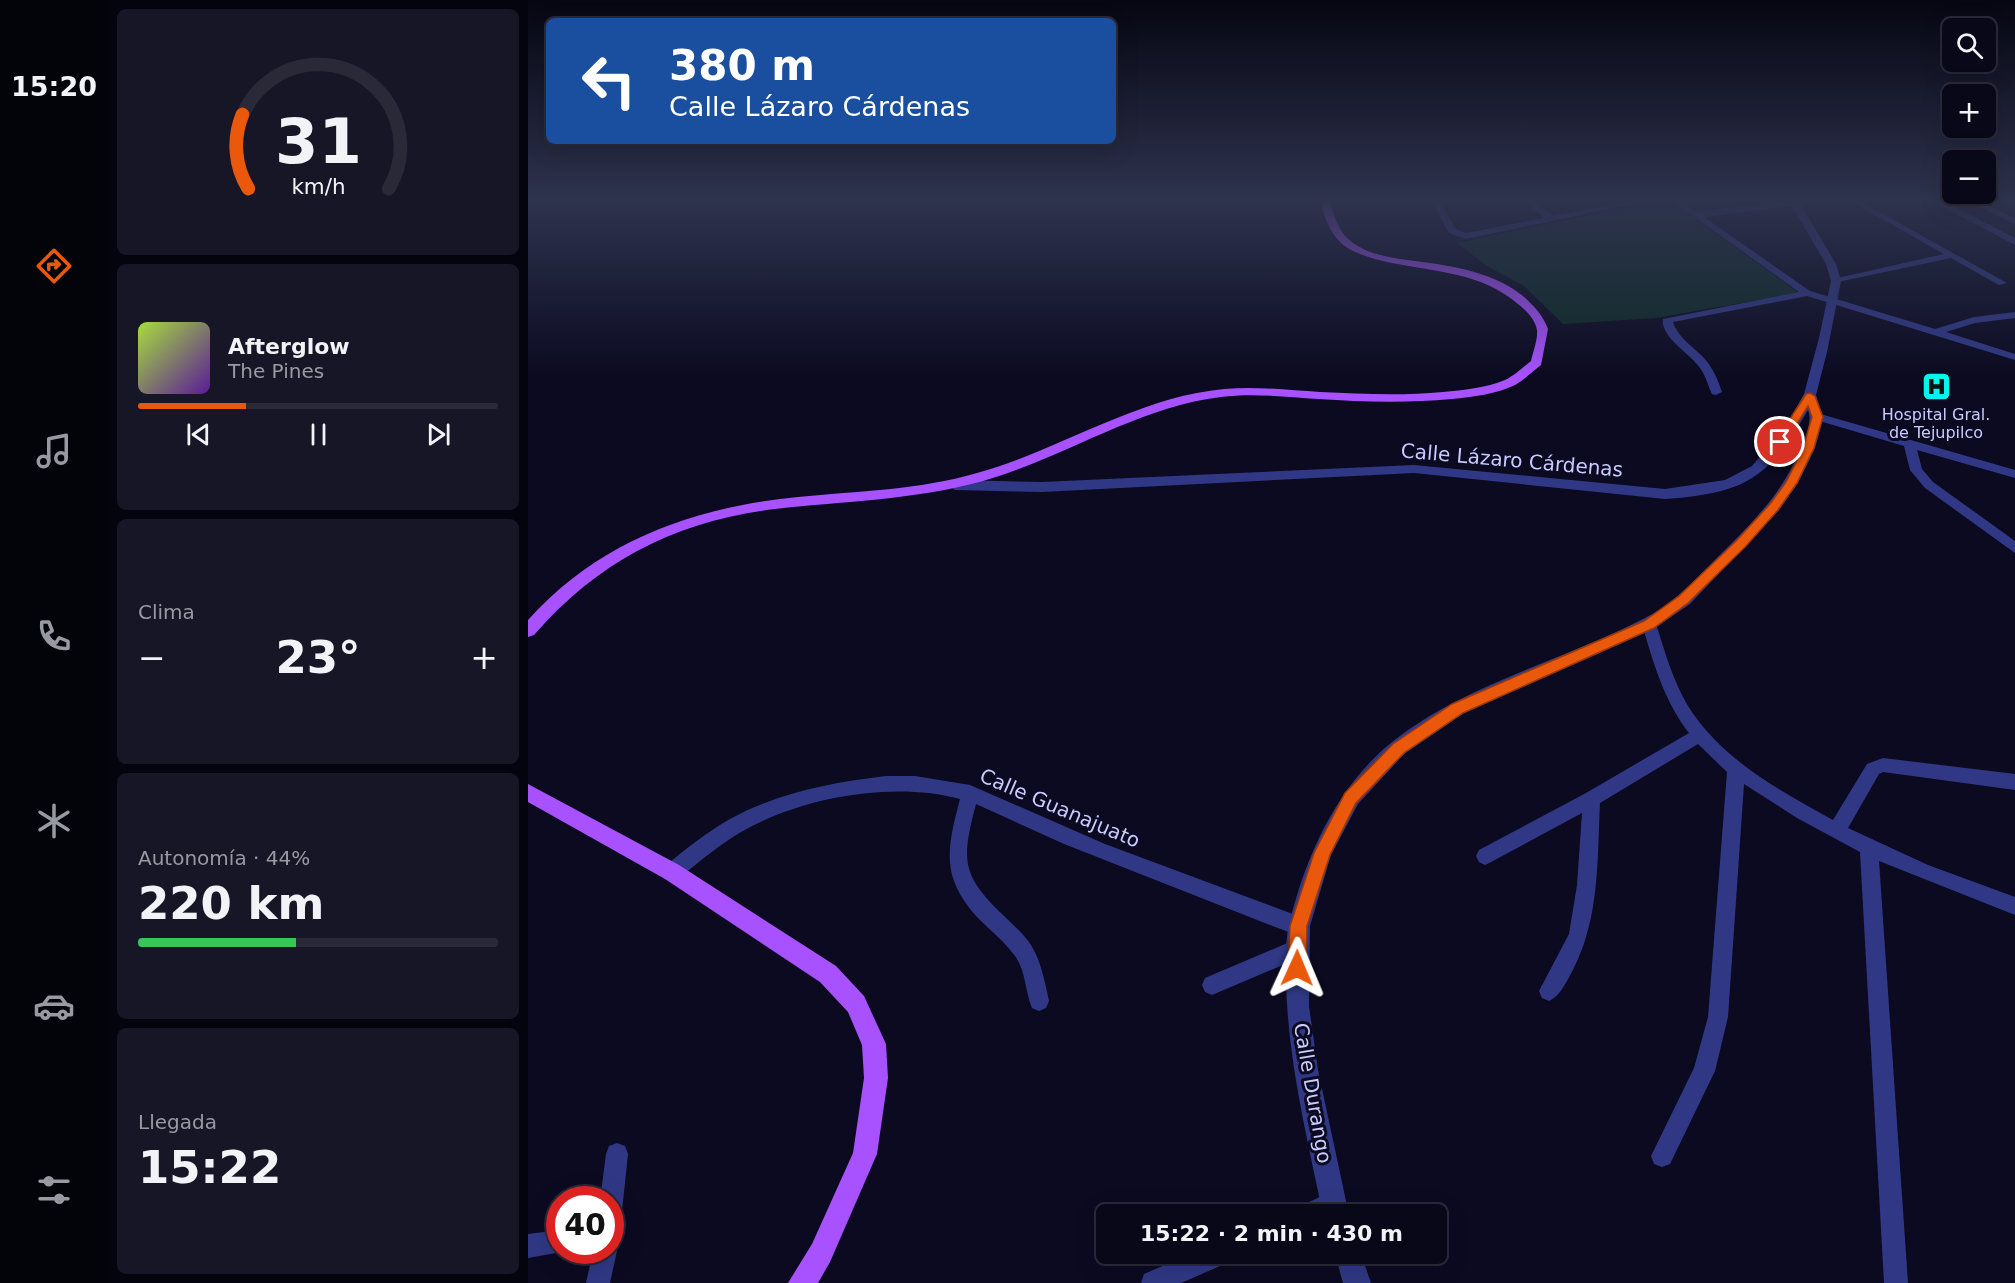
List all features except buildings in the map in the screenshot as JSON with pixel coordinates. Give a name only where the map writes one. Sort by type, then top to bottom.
[{"type":"main road","points":[[528,631],[576,583],[610,557],[678,525],[722,513],[955,485],[1047,454],[1148,409],[1184,398],[1220,392],[1254,391],[1451,397],[1491,391],[1520,378],[1538,362],[1543,345],[1543,330],[1532,311],[1513,292],[1490,279],[1382,258]]},
{"type":"main road","points":[[528,792],[672,872],[828,974],[856,1004],[874,1044],[876,1078],[865,1154],[821,1253],[802,1283]]},
{"type":"street","points":[[1757,258],[1807,293],[2015,357]]},
{"type":"street","points":[[1827,258],[1836,281],[1940,258]]},
{"type":"street","points":[[1958,258],[2002,284]]},
{"type":"street","name":"Calle Lázaro Cárdenas","points":[[955,485],[1042,487],[1414,469],[1665,494],[1715,488],[1752,474],[1770,458],[1810,396],[1836,281]]},
{"type":"street","points":[[1716,392],[1704,364],[1670,330],[1667,321],[1807,293]]},
{"type":"street","points":[[1934,333],[1974,320],[2015,315]]},
{"type":"street","points":[[1810,396],[1817,417],[2015,474]]},
{"type":"street","name":"Calle Durango","points":[[1334,1204],[1306,1070],[1298,1006],[1297,949],[1299,926],[1322,853],[1351,798],[1398,748],[1458,708],[1649,624],[1684,600],[1774,507],[1801,466],[1817,417]]},
{"type":"street","points":[[1910,444],[1914,463],[1921,477],[2015,548]]},
{"type":"street","points":[[1649,624],[1673,693],[1700,735],[1736,770],[1797,810],[1869,848],[1956,885],[2015,906]]},
{"type":"street","points":[[1485,856],[1592,799],[1700,735]]},
{"type":"street","points":[[1836,831],[1874,769],[1882,765],[2015,782]]},
{"type":"street","points":[[1662,1156],[1704,1071],[1718,1017],[1736,770]]},
{"type":"street","name":"Calle Guanajuato","points":[[672,872],[713,840],[746,821],[803,800],[862,786],[919,783],[970,793],[1057,833],[1227,901],[1299,926]]},
{"type":"street","points":[[970,793],[958,847],[958,866],[966,887],[1022,949],[1032,967],[1039,1001]]},
{"type":"street","points":[[1549,991],[1570,955],[1579,934],[1592,799]]},
{"type":"street","points":[[1869,848],[1896,1283]]},
{"type":"street","points":[[1212,985],[1297,949]]},
{"type":"street","points":[[613,1186],[617,1154]]},
{"type":"street","points":[[528,1246],[546,1244]]},
{"type":"street","points":[[598,1283],[602,1264]]},
{"type":"street","points":[[1153,1283],[1196,1264]]},
{"type":"street","points":[[1351,1264],[1357,1283]]},
{"type":"green space","points":[[1476,258],[1750,258],[1799,293],[1656,318],[1563,324],[1524,286]]},
{"type":"place","name":"Hospital Gral. de Tejupilco","points":[[1936,386]]},
{"type":"route","points":[[1297,968],[1299,926],[1322,853],[1351,798],[1398,748],[1458,708],[1649,624],[1684,600],[1774,507],[1791,483],[1801,466],[1817,417],[1810,396],[1780,442]]}]
